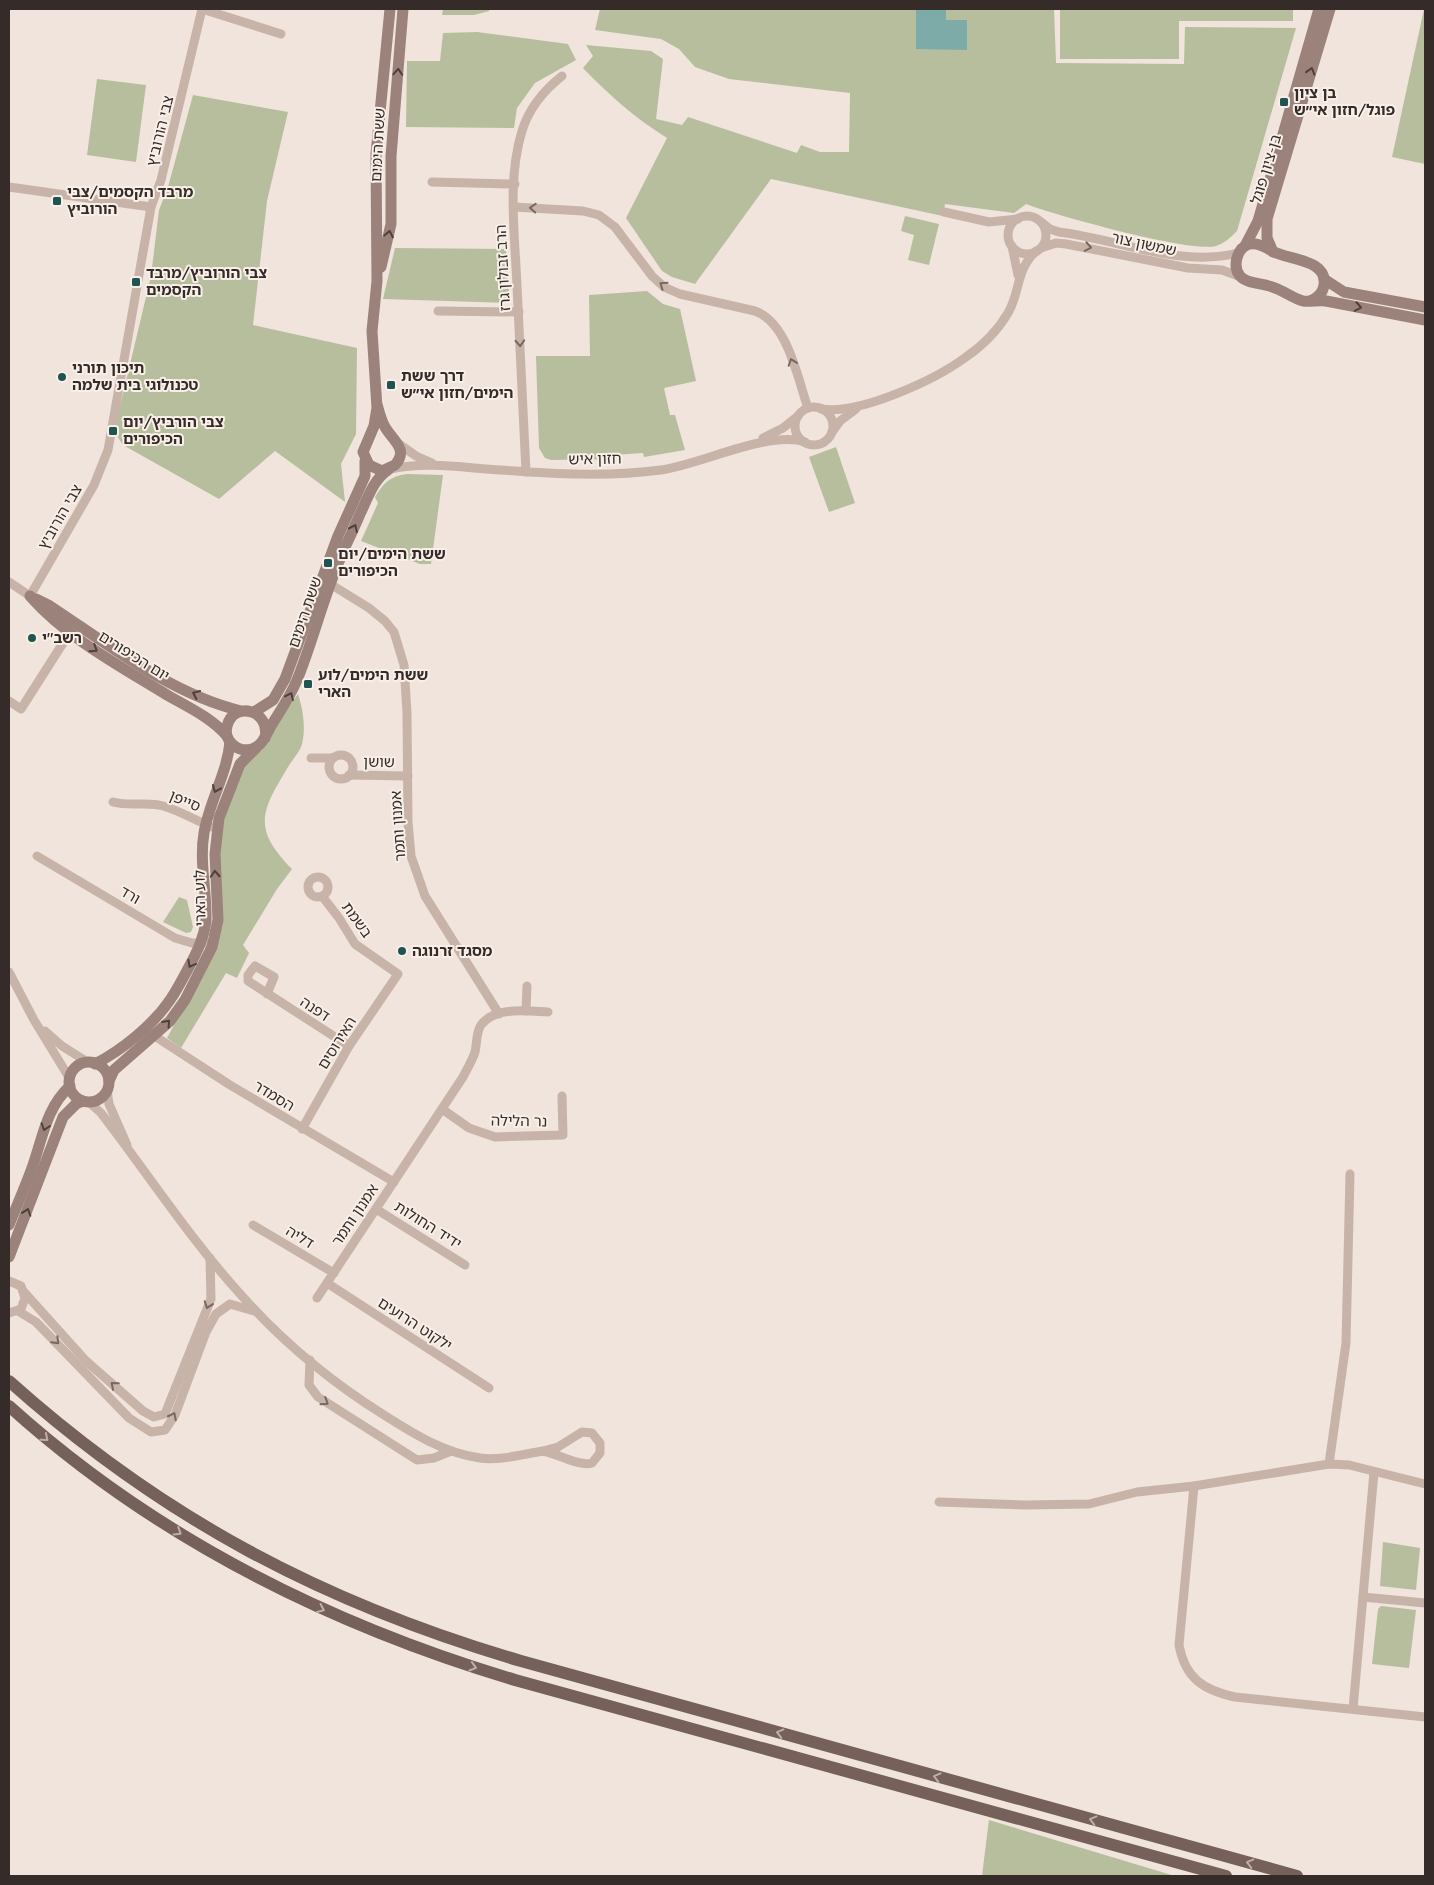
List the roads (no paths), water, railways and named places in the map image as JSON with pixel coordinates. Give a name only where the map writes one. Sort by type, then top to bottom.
[{"type":"main road","points":[[9,1381],[77,1440],[154,1495],[199,1524],[325,1591],[415,1628],[530,1664],[1297,1876]]},
{"type":"main road","points":[[9,1406],[95,1477],[190,1540],[317,1608],[408,1646],[515,1680],[1226,1876]]},
{"type":"street","points":[[202,9],[282,34]]},
{"type":"street","name":"צבי הורוביץ","points":[[30,596],[94,485],[108,450],[152,206],[162,180],[202,9]]},
{"type":"street","name":"ששת הימים","points":[[367,441],[374,426],[377,404],[372,331],[377,281],[376,154],[390,9]]},
{"type":"street","name":"ששת הימים","points":[[377,281],[391,224],[391,156],[403,9]]},
{"type":"street","name":"בן-ציון פוגל","points":[[1242,250],[1258,221],[1319,9]]},
{"type":"street","name":"בן-ציון פוגל","points":[[1273,252],[1267,238],[1267,219],[1330,9]]},
{"type":"street","name":"הרב זבולון גרז","points":[[526,472],[514,207],[515,184],[518,153],[525,124],[537,100],[562,76]]},
{"type":"street","points":[[432,182],[515,184]]},
{"type":"street","points":[[9,187],[152,206]]},
{"type":"street","points":[[514,207],[583,211],[599,215],[615,227],[652,276],[668,289],[755,311],[766,316],[782,334],[808,408]]},
{"type":"street","points":[[944,212],[989,222],[1002,230],[1011,243],[1024,253],[1038,250]]},
{"type":"street","points":[[865,404],[842,409],[808,408],[798,416],[796,432],[805,442],[820,444],[827,439],[846,415],[865,404],[928,379],[954,366],[977,349],[1007,313],[1026,261],[1038,250],[1046,235],[1041,222],[1030,216],[989,222]]},
{"type":"street","points":[[1018,280],[1017,264],[1011,243],[1011,226],[1020,218]]},
{"type":"street","name":"שמשון צור","points":[[1041,222],[1050,229],[1059,232],[1187,257],[1216,258],[1242,250]]},
{"type":"street","name":"שמשון צור","points":[[1038,250],[1056,243],[1066,244],[1188,268],[1222,270],[1241,277]]},
{"type":"street","points":[[1310,301],[1320,296],[1323,290],[1323,272],[1315,265],[1290,259],[1258,245],[1242,250],[1236,266],[1241,277],[1273,287],[1299,300],[1310,301],[1335,303],[1425,320]]},
{"type":"street","points":[[1324,279],[1344,292],[1425,307]]},
{"type":"street","points":[[438,311],[519,312]]},
{"type":"street","name":"ששת הימים","points":[[377,404],[385,427],[396,440]]},
{"type":"street","points":[[821,409],[831,417],[832,432]]},
{"type":"street","name":"חזון איש","points":[[741,448],[777,431],[798,416]]},
{"type":"street","points":[[379,434],[396,440],[400,458],[389,469],[373,469],[366,461],[364,449],[367,441],[379,434]]},
{"type":"street","name":"חזון איש","points":[[389,469],[446,466],[526,472],[602,474],[662,470],[775,440],[792,439],[805,442]]},
{"type":"street","name":"חזון איש","points":[[396,440],[420,458],[446,466]]},
{"type":"street","name":"ששת הימים","points":[[265,738],[289,700],[326,582],[338,536],[365,476],[366,461]]},
{"type":"street","name":"ששת הימים","points":[[254,712],[273,700],[282,686],[326,582],[374,485],[389,469]]},
{"type":"street","name":"יום הכיפורים","points":[[9,582],[50,606],[147,669],[215,703],[242,711]]},
{"type":"street","name":"אמנון ותמר","points":[[317,1298],[442,1110],[470,1064],[480,1026],[499,1014],[425,896],[411,856],[404,665],[394,632],[385,621],[369,608],[326,582]]},
{"type":"street","name":"יום הכיפורים","points":[[30,596],[44,612],[70,632],[128,671],[212,722],[229,739]]},
{"type":"street","points":[[9,701],[21,709],[70,632]]},
{"type":"street","points":[[242,711],[254,712],[263,720],[265,738],[256,747],[240,749],[229,739],[226,730],[231,718],[242,711]]},
{"type":"street","name":"לוע הארי","points":[[92,1063],[108,1058],[159,1014],[171,999],[201,943],[206,920],[202,854],[205,825],[223,772],[229,739]]},
{"type":"street","name":"לוע הארי","points":[[108,1086],[114,1070],[170,1021],[184,1000],[214,943],[218,920],[214,854],[217,829],[225,800],[235,776],[244,760],[256,747]]},
{"type":"street","points":[[311,758],[333,758],[343,755],[350,758],[353,765],[349,775],[341,778],[332,774],[330,764],[333,758]]},
{"type":"street","name":"שושן","points":[[349,775],[408,776]]},
{"type":"street","name":"סייפן","points":[[112,802],[127,806],[154,804],[164,806],[217,829]]},
{"type":"street","name":"ורד","points":[[37,856],[175,938],[201,943],[214,943]]},
{"type":"street","name":"בשמת","points":[[322,896],[355,944],[398,974]]},
{"type":"street","points":[[9,972],[70,1082],[73,1094],[101,1113],[210,1257],[256,1312],[310,1360],[378,1411],[427,1441],[451,1451],[482,1459],[497,1459],[558,1447],[582,1432],[594,1434],[601,1448],[596,1460],[584,1464],[543,1451]]},
{"type":"street","name":"האירוסים","points":[[302,1129],[349,1046],[398,974]]},
{"type":"street","points":[[526,1011],[527,986]]},
{"type":"street","name":"דפנה","points":[[267,994],[349,1046]]},
{"type":"street","points":[[499,1014],[526,1011],[548,1012]]},
{"type":"street","points":[[34,1020],[62,1046],[105,1071],[110,1104],[125,1135],[129,1150]]},
{"type":"street","name":"הסמדר","points":[[144,1028],[302,1129],[394,1182]]},
{"type":"street","points":[[9,1225],[33,1165],[48,1117],[78,1067],[92,1063]]},
{"type":"street","points":[[9,1257],[63,1117],[76,1104],[101,1098],[108,1086]]},
{"type":"street","name":"נר הלילה","points":[[442,1110],[469,1128],[495,1137],[563,1135],[562,1096]]},
{"type":"street","points":[[1330,1464],[1346,1343],[1350,1174]]},
{"type":"street","name":"ידיד החולות","points":[[376,1209],[465,1265]]},
{"type":"street","name":"דליה","points":[[253,1225],[334,1273]]},
{"type":"street","points":[[9,1281],[19,1284],[86,1361],[143,1411],[154,1417],[165,1414],[211,1299],[210,1257]]},
{"type":"street","name":"ילקוט הרועים","points":[[327,1283],[489,1388]]},
{"type":"street","points":[[13,1312],[24,1304],[24,1292]]},
{"type":"street","points":[[13,1312],[36,1322],[129,1418],[152,1432],[165,1430],[175,1415],[206,1332],[216,1314],[230,1304],[256,1312]]},
{"type":"street","points":[[310,1360],[309,1385],[318,1397],[407,1455],[424,1460],[451,1451]]},
{"type":"street","points":[[939,1502],[1025,1505],[1089,1504],[1137,1492],[1194,1486],[1330,1464],[1350,1465],[1425,1484]]},
{"type":"street","points":[[1353,1709],[1374,1472]]},
{"type":"street","points":[[1415,1481],[1425,1477]]},
{"type":"street","points":[[1194,1486],[1179,1645],[1182,1662],[1188,1672],[1201,1684],[1218,1693],[1425,1717]]},
{"type":"street","points":[[1363,1597],[1425,1603]]},
{"type":"water","points":[[916,9],[946,9],[946,20],[967,20],[967,50],[916,49]]},
{"type":"place","name":"בן ציון פוגל/חזון אי״ש","points":[[1284,102]]},
{"type":"place","name":"מרבד הקסמים/צבי הורוביץ","points":[[57,201]]},
{"type":"place","name":"צבי הורוביץ/מרבד הקסמים","points":[[136,282]]},
{"type":"place","name":"תיכון תורני טכנולוגי בית שלמה","points":[[62,377]]},
{"type":"place","name":"דרך ששת הימים/חזון אי״ש","points":[[391,385]]},
{"type":"place","name":"צבי הורביץ/יום הכיפורים","points":[[113,431]]},
{"type":"place","name":"ששת הימים/יום הכיפורים","points":[[328,563]]},
{"type":"place","name":"רשב\"י","points":[[32,638]]},
{"type":"place","name":"ששת הימים/לוע הארי","points":[[308,684]]},
{"type":"place","name":"מסגד זרנוגה","points":[[402,951]]}]
